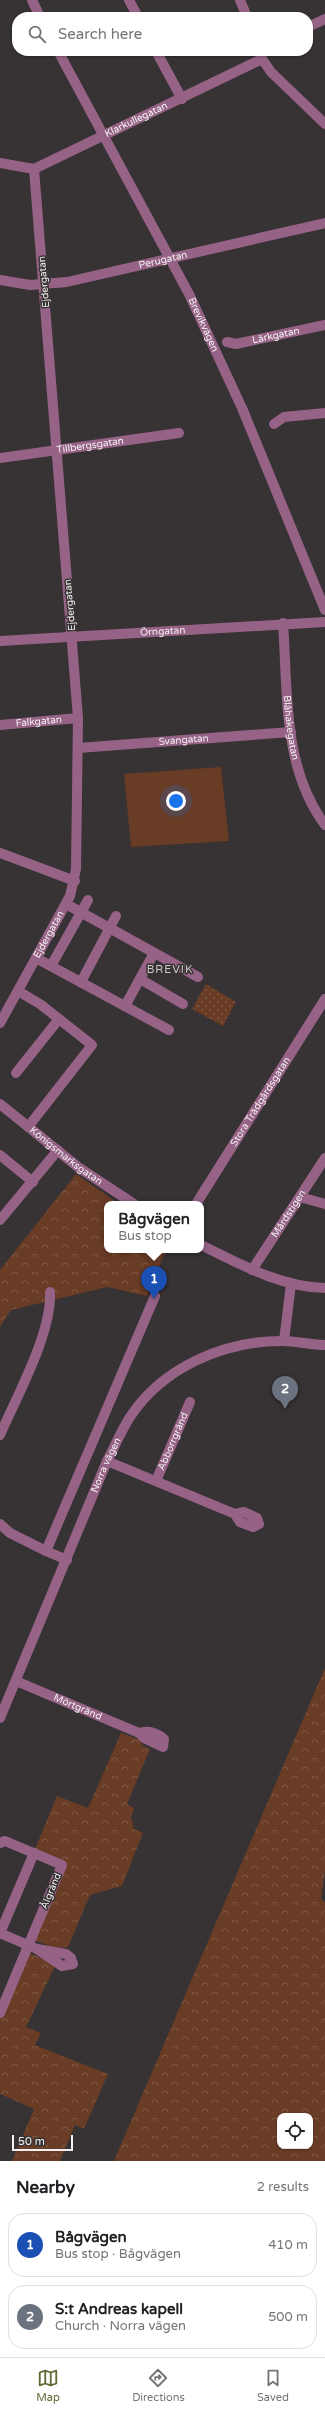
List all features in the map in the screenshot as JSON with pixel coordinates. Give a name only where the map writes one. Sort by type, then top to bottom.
[{"type":"street","points":[[32,0],[38,12]]},
{"type":"street","points":[[129,0],[135,12]]},
{"type":"street","points":[[240,0],[245,12]]},
{"type":"street","points":[[313,25],[325,19]]},
{"type":"street","name":"Brevikvägen","points":[[61,56],[103,136],[171,257],[242,408],[325,610]]},
{"type":"street","points":[[159,56],[182,99]]},
{"type":"street","name":"Klarkullegatan","points":[[34,168],[182,99],[259,56]]},
{"type":"street","points":[[262,56],[271,72],[325,124]]},
{"type":"street","points":[[0,163],[34,168]]},
{"type":"street","name":"Ejdergatan","points":[[0,1024],[66,904],[75,881],[78,718],[73,637],[34,168]]},
{"type":"street","name":"Perugatan","points":[[0,280],[44,286],[325,222]]},
{"type":"street","name":"Lärkgatan","points":[[227,342],[236,344],[325,325]]},
{"type":"street","points":[[274,424],[284,417],[325,413]]},
{"type":"street","name":"Tillbergsgatan","points":[[0,458],[179,433]]},
{"type":"street","name":"Örngatan","points":[[0,641],[283,623],[325,622]]},
{"type":"street","name":"Blåhakegatan","points":[[283,623],[292,754],[297,772],[311,803],[325,825]]},
{"type":"street","name":"Falkgatan","points":[[0,725],[78,718]]},
{"type":"street","name":"Svangatan","points":[[78,748],[291,732]]},
{"type":"street","points":[[0,853],[75,881]]},
{"type":"street","points":[[51,966],[88,900]]},
{"type":"street","points":[[66,904],[198,977]]},
{"type":"street","points":[[81,982],[116,916]]},
{"type":"street","points":[[125,1006],[154,953]]},
{"type":"street","points":[[36,958],[169,1030]]},
{"type":"street","points":[[140,979],[183,1004]]},
{"type":"street","points":[[18,991],[59,1019],[92,1045],[28,1127]]},
{"type":"street","name":"Stora Trädgårdsgatan","points":[[198,1201],[325,999]]},
{"type":"street","points":[[16,1073],[59,1019]]},
{"type":"street","name":"Königsmarksgatan","points":[[0,1104],[58,1150],[130,1201]]},
{"type":"street","points":[[0,1220],[58,1150]]},
{"type":"street","points":[[0,1155],[33,1182]]},
{"type":"street","name":"Mårdstigen","points":[[252,1270],[325,1158]]},
{"type":"street","points":[[300,1197],[325,1204]]},
{"type":"street","points":[[204,1246],[252,1270],[291,1284],[325,1288]]},
{"type":"street","points":[[284,1341],[291,1284]]},
{"type":"street","points":[[0,1436],[44,1334],[50,1310],[50,1292]]},
{"type":"street","points":[[46,1551],[155,1296]]},
{"type":"street","name":"Norra vägen","points":[[0,1718],[108,1460],[123,1430],[143,1401],[186,1365],[222,1349],[262,1342],[284,1341],[325,1344]]},
{"type":"street","name":"Abborrgränd","points":[[156,1481],[190,1402]]},
{"type":"street","name":"Abborrgränd","points":[[108,1460],[235,1514]]},
{"type":"street","points":[[0,1524],[10,1533],[67,1560]]},
{"type":"street","name":"Mörtgränd","points":[[16,1681],[139,1733]]},
{"type":"street","name":"Ålgränd","points":[[0,1843],[5,1841],[62,1865],[33,1947],[0,2013]]},
{"type":"street","points":[[33,1947],[0,1933],[34,1853]]},
{"type":"green space","points":[[221,767],[229,841],[131,847],[124,774]]},
{"type":"green space","points":[[206,984],[236,1002],[223,1026],[192,1009]]},
{"type":"green space","points":[[76,1174],[115,1201],[104,1201],[104,1253],[165,1253],[147,1296],[107,1287],[11,1310],[0,1327],[0,1270]]},
{"type":"green space","points":[[325,1668],[325,1871],[321,1899],[325,1902],[325,2161],[114,2161]]},
{"type":"green space","points":[[121,1733],[140,1740],[143,1746],[150,1749],[127,1804],[134,1808],[131,1817],[134,1829],[143,1833],[122,1886],[90,1895],[68,1947],[55,1948],[34,1940],[65,1863],[35,1849],[57,1796],[88,1808]]},
{"type":"green space","points":[[26,1952],[56,1964],[26,2027],[41,2033],[35,2045],[108,2074],[84,2129],[75,2125],[60,2161],[12,2161],[34,2109],[0,2094],[0,2015]]},
{"type":"place","name":"Bågvägen","points":[[154,1299]]},
{"type":"place","name":"S:t Andreas kapell","points":[[285,1409]]},
{"type":"district","name":"BREVIK","points":[[170,969]]}]
